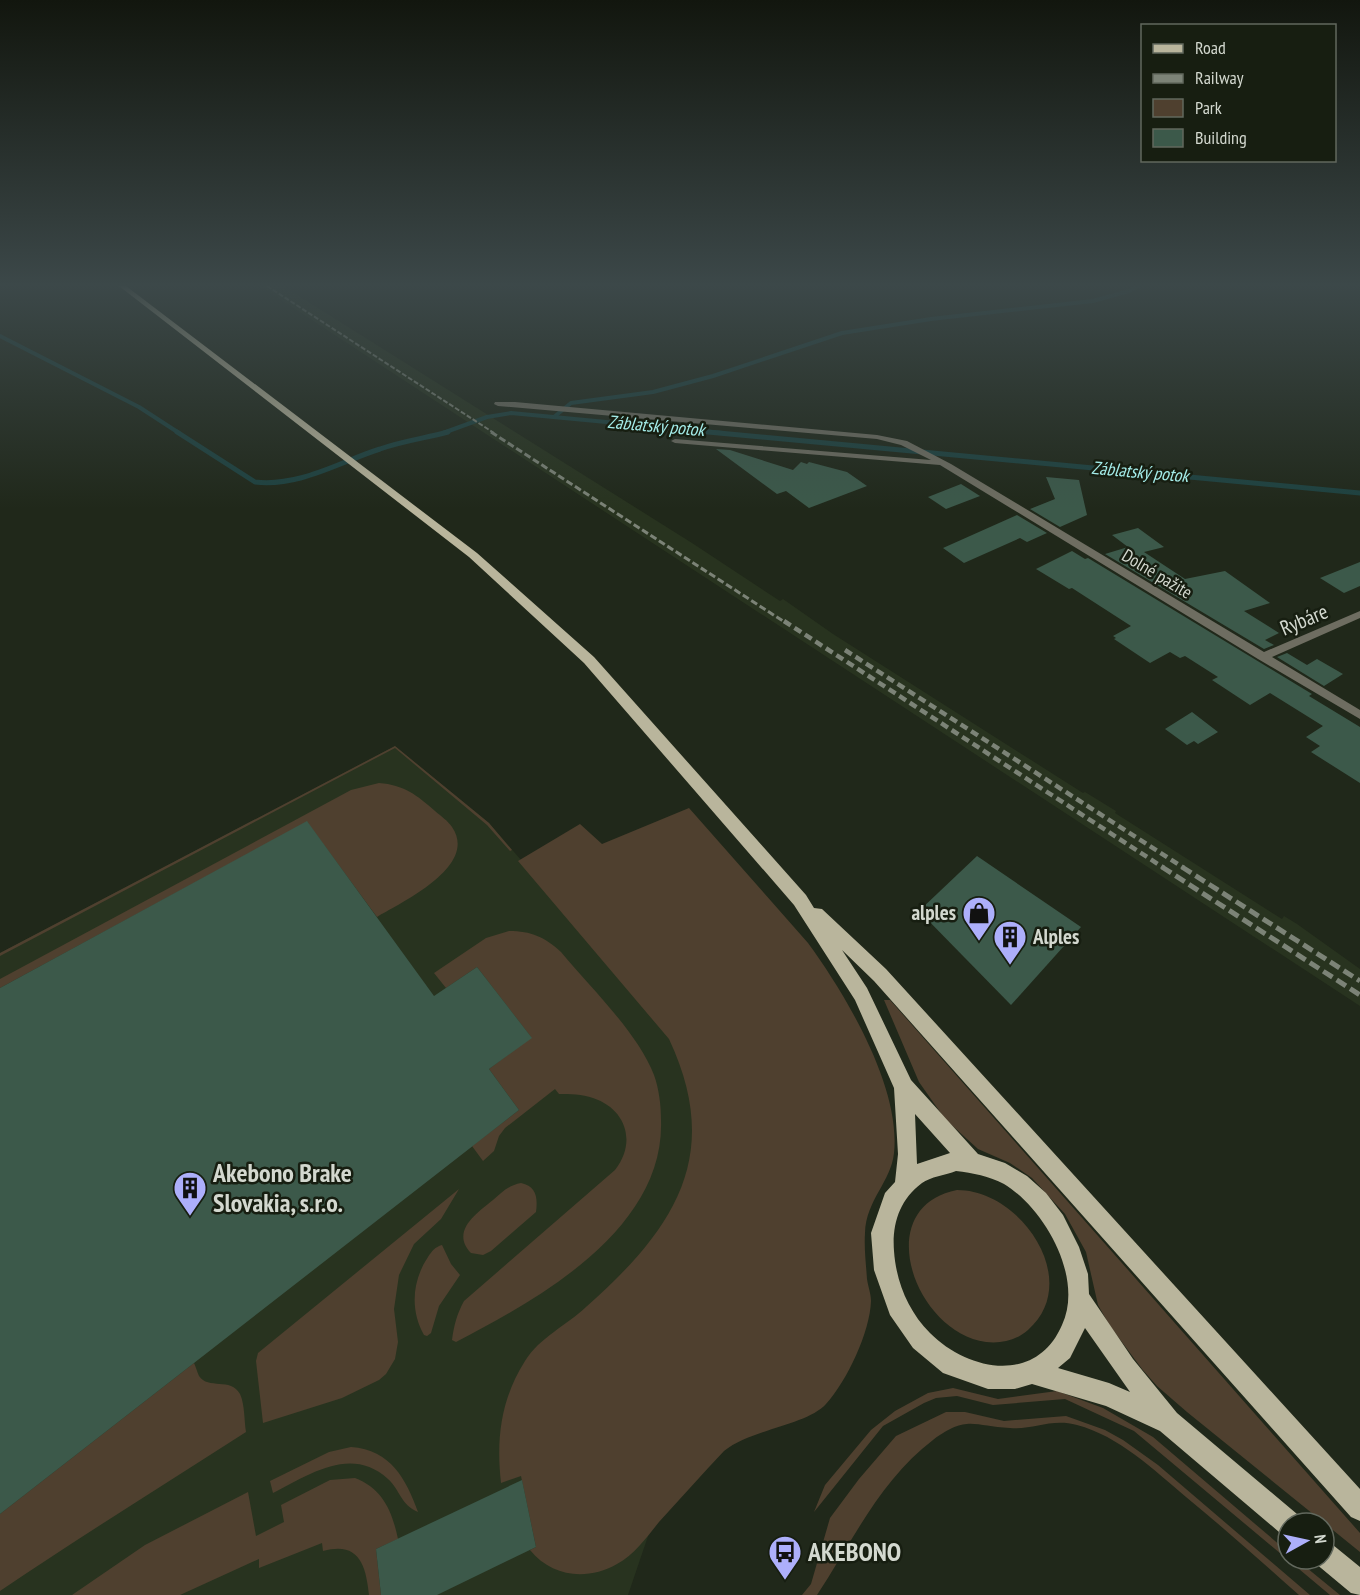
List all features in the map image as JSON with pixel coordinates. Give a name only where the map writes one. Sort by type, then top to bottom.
[{"type":"main road","points":[[221,360],[473,555],[589,660],[800,900],[880,975],[1360,1508]]},
{"type":"main road","points":[[800,900],[861,994],[904,1087],[972,1163]]},
{"type":"main road","points":[[904,1087],[908,1154],[905,1183]]},
{"type":"main road","points":[[956,1161],[972,1163],[1004,1173],[1019,1182],[1047,1208],[1058,1224],[1074,1260],[1079,1298],[1077,1314],[1066,1343],[1057,1355],[1033,1372],[1017,1377],[1000,1378],[963,1370],[928,1347],[900,1314],[885,1276],[881,1240],[888,1208],[905,1183],[915,1174],[935,1165],[956,1161]]},
{"type":"main road","points":[[1079,1298],[1125,1367],[1168,1422],[1276,1513]]},
{"type":"main road","points":[[1033,1372],[1109,1395],[1168,1422]]},
{"type":"main road","points":[[1336,1564],[1360,1584]]},
{"type":"street","name":"Dolné pažite","points":[[498,404],[877,437],[913,447],[1360,715]]},
{"type":"street","name":"Dolné pažite","points":[[675,441],[933,460]]},
{"type":"street","name":"Rybáre","points":[[1262,657],[1360,614]]},
{"type":"shaded area","points":[[374,360],[401,360],[780,601],[783,599],[833,634],[1083,793],[1085,792],[1116,811],[1115,813],[1282,919],[1284,916],[1297,924],[1360,969],[1360,1006]]},
{"type":"shaded area","points":[[395,746],[489,823],[809,1192],[694,1401],[628,1595],[0,1595],[0,953]]},
{"type":"green space","points":[[395,746],[489,823],[512,850],[510,851],[487,825],[395,748],[0,956],[0,953]]},
{"type":"green space","points":[[379,783],[403,789],[422,800],[452,827],[458,841],[455,855],[447,869],[419,892],[377,917],[307,822],[0,988],[0,979],[351,790]]},
{"type":"green space","points":[[689,808],[808,943],[854,1015],[880,1071],[894,1127],[894,1153],[888,1173],[866,1221],[865,1250],[871,1298],[870,1313],[856,1356],[842,1383],[826,1404],[806,1417],[749,1437],[724,1451],[640,1545],[617,1564],[594,1573],[570,1574],[549,1566],[530,1550],[536,1547],[521,1476],[501,1483],[499,1450],[506,1404],[517,1375],[531,1353],[617,1278],[644,1249],[665,1219],[681,1188],[690,1155],[692,1119],[685,1081],[669,1039],[518,861],[580,824],[602,844]]},
{"type":"green space","points":[[509,931],[531,934],[543,939],[561,952],[637,1043],[654,1075],[658,1091],[661,1120],[657,1159],[642,1195],[620,1227],[591,1256],[558,1282],[524,1304],[456,1342],[452,1340],[454,1329],[464,1301],[615,1170],[622,1159],[625,1148],[625,1128],[613,1110],[593,1098],[559,1094],[555,1089],[505,1128],[499,1136],[494,1151],[483,1161],[472,1146],[519,1110],[489,1069],[531,1037],[477,967],[446,988],[434,973],[486,938]]},
{"type":"green space","points":[[884,1000],[890,1000],[1360,1533],[1360,1552],[1336,1533],[1336,1511],[1309,1511],[1157,1386],[1110,1326],[1098,1305],[1086,1252],[1065,1214],[1032,1178],[1010,1163],[978,1149],[945,1119],[919,1082]]},
{"type":"green space","points":[[521,1183],[526,1184],[535,1193],[536,1212],[491,1251],[483,1255],[471,1253],[463,1237],[468,1223],[502,1192]]},
{"type":"green space","points":[[459,1189],[441,1219],[414,1244],[399,1275],[394,1309],[398,1342],[395,1359],[386,1374],[379,1380],[342,1398],[263,1423],[256,1361],[258,1353]]},
{"type":"green space","points":[[957,1190],[981,1194],[1003,1205],[1023,1222],[1038,1242],[1047,1265],[1049,1288],[1043,1310],[1028,1330],[1014,1339],[1003,1342],[986,1342],[961,1333],[939,1316],[922,1294],[912,1269],[909,1243],[915,1220],[930,1201]]},
{"type":"green space","points":[[442,1245],[451,1264],[460,1275],[439,1306],[431,1333],[427,1336],[424,1335],[416,1316],[416,1286],[428,1257]]},
{"type":"green space","points":[[194,1363],[203,1380],[231,1386],[240,1394],[246,1432],[0,1591],[0,1514]]},
{"type":"green space","points":[[953,1388],[998,1399],[1057,1391],[1103,1408],[1153,1437],[1276,1542],[1276,1550],[1134,1431],[1065,1399],[993,1405],[957,1396],[936,1398],[924,1403],[883,1426],[814,1512],[825,1485],[871,1430],[895,1411],[928,1393]]},
{"type":"green space","points":[[946,1412],[965,1412],[1004,1421],[1066,1416],[1105,1430],[1158,1465],[1276,1566],[1276,1571],[1282,1571],[1310,1595],[1299,1595],[1229,1533],[1122,1445],[1077,1425],[1051,1423],[1019,1428],[963,1425],[933,1440],[898,1473],[883,1492],[817,1595],[802,1595],[811,1584],[830,1518],[859,1479],[896,1436]]},
{"type":"green space","points":[[351,1447],[365,1449],[387,1460],[408,1488],[418,1512],[404,1501],[388,1479],[374,1469],[359,1464],[330,1466],[273,1493],[270,1481],[329,1452]]},
{"type":"green space","points":[[355,1478],[373,1488],[385,1502],[393,1519],[398,1539],[376,1549],[381,1595],[369,1595],[363,1565],[353,1553],[345,1549],[323,1551],[322,1543],[259,1568],[259,1559],[180,1595],[72,1595],[145,1545],[248,1492],[256,1536],[284,1522],[281,1505],[330,1480]]},
{"type":"green space","points":[[1301,1571],[1311,1571],[1340,1595],[1330,1595]]},
{"type":"building","points":[[716,449],[730,450],[793,470],[801,462],[807,464],[809,462],[847,472],[867,486],[809,508],[786,491],[777,494]]},
{"type":"building","points":[[1046,477],[1079,480],[1087,515],[1060,527],[1030,509],[1055,499]]},
{"type":"building","points":[[961,484],[980,496],[946,509],[928,497]]},
{"type":"building","points":[[1017,515],[1047,533],[1027,542],[1020,538],[964,563],[943,548]]},
{"type":"building","points":[[1138,528],[1164,547],[1144,552],[1185,579],[1225,571],[1270,603],[1244,611],[1279,633],[1265,640],[1274,645],[1264,649],[1105,554],[1128,547],[1112,535]]},
{"type":"building","points":[[1072,551],[1085,559],[1088,558],[1312,694],[1309,696],[1360,727],[1360,783],[1311,752],[1320,746],[1306,737],[1323,726],[1270,693],[1250,705],[1212,680],[1218,677],[1185,656],[1180,658],[1170,652],[1150,663],[1114,639],[1116,638],[1113,636],[1131,626],[1072,588],[1069,589],[1036,569]]},
{"type":"building","points":[[1360,562],[1360,586],[1344,593],[1320,578]]},
{"type":"building","points":[[1287,653],[1307,665],[1317,659],[1343,674],[1324,686],[1277,657]]},
{"type":"building","points":[[1192,712],[1218,732],[1198,744],[1194,741],[1187,745],[1165,729]]},
{"type":"building","name":"Akebono Brake Slovakia, s.r.o.","points":[[307,821],[434,996],[477,967],[532,1038],[489,1069],[519,1110],[0,1514],[0,988]]},
{"type":"building","name":"Alples","points":[[977,856],[1081,927],[1011,1005],[919,911]]},
{"type":"building","points":[[522,1480],[536,1547],[437,1595],[381,1595],[376,1549]]},
{"type":"waterway","name":"Záblatský potok","points":[[48,360],[139,407],[179,433]]},
{"type":"waterway","points":[[554,417],[571,403],[653,392],[760,360]]},
{"type":"waterway","name":"Záblatský potok","points":[[443,433],[487,417],[511,413],[723,433]]},
{"type":"waterway","name":"Záblatský potok","points":[[177,432],[255,482],[272,483],[304,477],[388,446],[448,432]]},
{"type":"waterway","name":"Záblatský potok","points":[[708,432],[1360,493]]},
{"type":"railway","points":[[382,360],[494,433]]},
{"type":"railway","points":[[491,432],[786,623]]},
{"type":"railway","points":[[784,621],[1164,868]]},
{"type":"railway","points":[[845,650],[1184,868]]},
{"type":"railway","points":[[1162,867],[1360,995]]},
{"type":"railway","points":[[1182,867],[1360,981]]},
{"type":"place","name":"alples","points":[[979,942]]},
{"type":"place","name":"Alples","points":[[1010,966]]},
{"type":"place","name":"Akebono Brake Slovakia, s.r.o.","points":[[190,1217]]},
{"type":"place","name":"AKEBONO","points":[[785,1581]]}]
